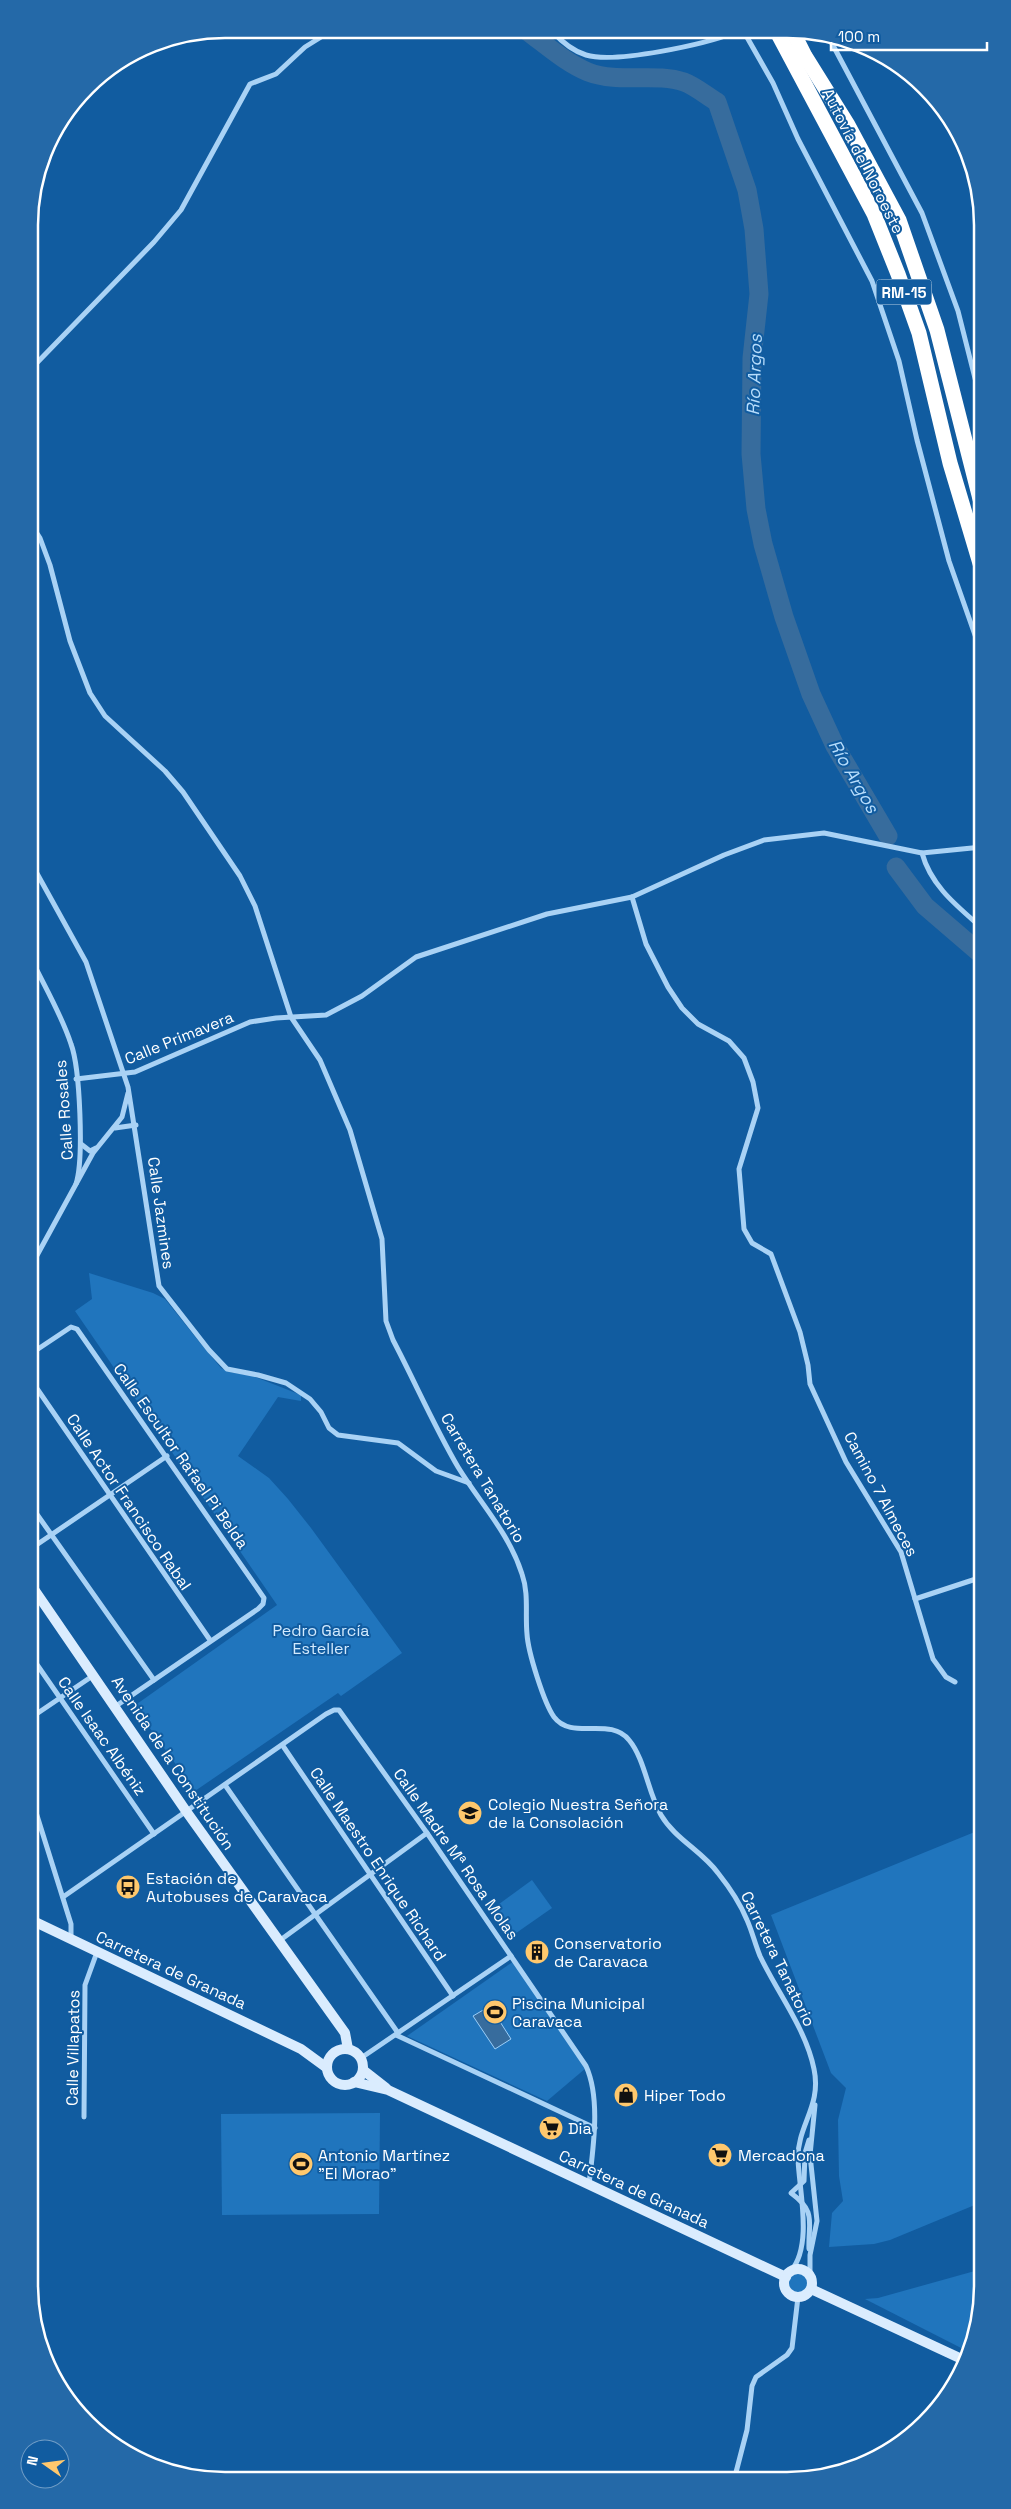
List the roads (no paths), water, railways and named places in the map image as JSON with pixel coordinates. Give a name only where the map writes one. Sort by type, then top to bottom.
[{"type":"highway","name":"Autovía del Noroeste","points":[[780,38],[874,214],[898,274],[918,333],[950,463],[974,543]]},
{"type":"highway","name":"Autovía del Noroeste","points":[[797,38],[805,56],[848,124],[899,220],[936,330],[974,476]]},
{"type":"main road","name":"Avenida de la Constitución","points":[[38,1595],[116,1706],[186,1811],[345,2034],[348,2049]]},
{"type":"main road","name":"Carretera de Granada","points":[[38,1923],[300,2049],[327,2068],[332,2079],[337,2083],[343,2085],[354,2082],[388,2090],[788,2274],[799,2270],[810,2276]]},
{"type":"main road","name":"Carretera de Granada","points":[[300,2049],[331,2056]]},
{"type":"main road","points":[[327,2068],[331,2056],[338,2050],[348,2049],[361,2058],[363,2070],[354,2082]]},
{"type":"main road","name":"Carretera de Granada","points":[[363,2070],[388,2090]]},
{"type":"main road","points":[[788,2274],[785,2289],[790,2295],[798,2297],[806,2295],[811,2289],[810,2276]]},
{"type":"main road","points":[[811,2289],[958,2357]]},
{"type":"street","points":[[38,362],[154,242],[181,210],[250,84],[276,74],[305,47],[320,38]]},
{"type":"street","points":[[560,38],[576,51],[600,57],[619,58],[697,44],[716,38]]},
{"type":"street","points":[[747,38],[773,83],[798,139],[872,281],[900,361],[920,450],[949,561],[974,632]]},
{"type":"street","points":[[832,43],[922,213],[950,286],[974,376]]},
{"type":"street","name":"Carretera Tanatorio","points":[[38,535],[50,565],[70,641],[90,693],[105,716],[165,771],[183,792],[240,876],[255,906],[291,1017],[320,1060],[350,1130],[382,1239],[386,1321],[393,1340],[449,1451],[469,1483],[490,1510],[522,1573],[527,1600],[527,1634],[530,1650],[554,1717],[568,1727],[606,1729],[616,1731],[629,1739],[662,1817],[675,1833],[709,1862],[732,1891],[745,1915],[759,1954],[810,2056],[814,2069],[813,2129]]},
{"type":"street","name":"Calle Primavera","points":[[76,1079],[135,1072],[250,1022],[326,1015],[362,996],[416,957],[440,947],[498,932],[521,921],[547,914],[632,897],[744,846],[778,837],[833,834],[922,853],[974,849]]},
{"type":"street","points":[[922,853],[926,866],[938,885],[974,920]]},
{"type":"street","name":"Calle Jazmines","points":[[38,874],[72,932],[86,962],[124,1073],[136,1125],[152,1250],[160,1286],[222,1365],[231,1371],[252,1373],[286,1383],[310,1399],[321,1412],[329,1428],[338,1435],[398,1444],[436,1471],[469,1483]]},
{"type":"street","name":"Camino 7 Almeces","points":[[632,897],[646,944],[676,1000],[688,1016],[698,1024],[729,1040],[736,1047],[749,1071],[758,1108],[739,1170],[744,1229],[752,1243],[771,1254],[800,1332],[808,1365],[810,1384],[846,1462],[900,1552],[933,1659],[946,1677],[955,1682]]},
{"type":"street","name":"Calle Rosales","points":[[38,973],[71,1042],[76,1079],[81,1162],[76,1184]]},
{"type":"street","points":[[38,1254],[97,1148],[115,1128],[125,1111],[128,1087],[135,1072]]},
{"type":"street","points":[[115,1128],[136,1125]]},
{"type":"street","points":[[80,1143],[90,1151],[97,1148]]},
{"type":"street","name":"Calle Escultor Rafael Pi Belda","points":[[38,1349],[74,1326],[167,1456],[261,1594],[264,1602],[258,1609],[210,1640]]},
{"type":"street","name":"Calle Actor Francisco Rabal","points":[[38,1390],[210,1640]]},
{"type":"street","points":[[38,1544],[167,1456]]},
{"type":"street","points":[[38,1516],[154,1680]]},
{"type":"street","points":[[915,1599],[974,1580]]},
{"type":"street","points":[[116,1706],[210,1640]]},
{"type":"street","name":"Calle Isaac Albéniz","points":[[38,1666],[154,1834]]},
{"type":"street","points":[[38,1714],[94,1675]]},
{"type":"street","name":"Calle Madre Mª Rosa Molas","points":[[282,1746],[326,1714],[336,1710],[347,1720],[428,1833],[586,2068],[592,2088],[594,2128],[589,2184]]},
{"type":"street","points":[[63,1897],[282,1746]]},
{"type":"street","name":"Calle Maestro Enrique Richard","points":[[282,1746],[453,1996]]},
{"type":"street","points":[[225,1785],[397,2034],[594,2128]]},
{"type":"street","points":[[38,1818],[72,1924],[71,1939]]},
{"type":"street","points":[[279,1941],[428,1833]]},
{"type":"street","name":"Calle Villapatos","points":[[84,2117],[85,1985],[97,1952]]},
{"type":"street","points":[[361,2058],[511,1956]]},
{"type":"street","points":[[788,2274],[795,2267],[803,2237],[799,2148],[814,2102]]},
{"type":"street","points":[[810,2276],[810,2214],[802,2202],[791,2193],[801,2186],[806,2176],[806,2148],[813,2129]]},
{"type":"street","points":[[810,2255],[817,2220],[810,2155],[813,2129]]},
{"type":"street","points":[[736,2472],[747,2430],[752,2386],[756,2377],[787,2355],[792,2348],[798,2297]]},
{"type":"waterway","name":"Río Argos","points":[[536,38],[564,59],[588,72],[624,78],[673,79],[688,84],[717,102],[747,190],[754,229],[759,294],[752,358],[751,454],[756,509],[763,544],[784,617],[811,694],[835,746],[888,836]]},
{"type":"waterway","name":"Río Argos","points":[[896,867],[925,906],[974,948]]},
{"type":"place","name":"Colegio Nuestra Señora de la Consolación","points":[[470,1813]]},
{"type":"place","name":"Estación de Autobuses de Caravaca","points":[[128,1887]]},
{"type":"place","name":"Conservatorio de Caravaca","points":[[537,1952]]},
{"type":"place","name":"Piscina Municipal Caravaca","points":[[495,2012]]},
{"type":"place","name":"Hiper Todo","points":[[626,2095]]},
{"type":"place","name":"Dia","points":[[551,2128]]},
{"type":"place","name":"Mercadona","points":[[720,2155]]},
{"type":"place","name":"Antonio Martínez \"El Morao\"","points":[[301,2164]]},
{"type":"park label","name":"Pedro García Esteller","points":[[321,1639]]}]
